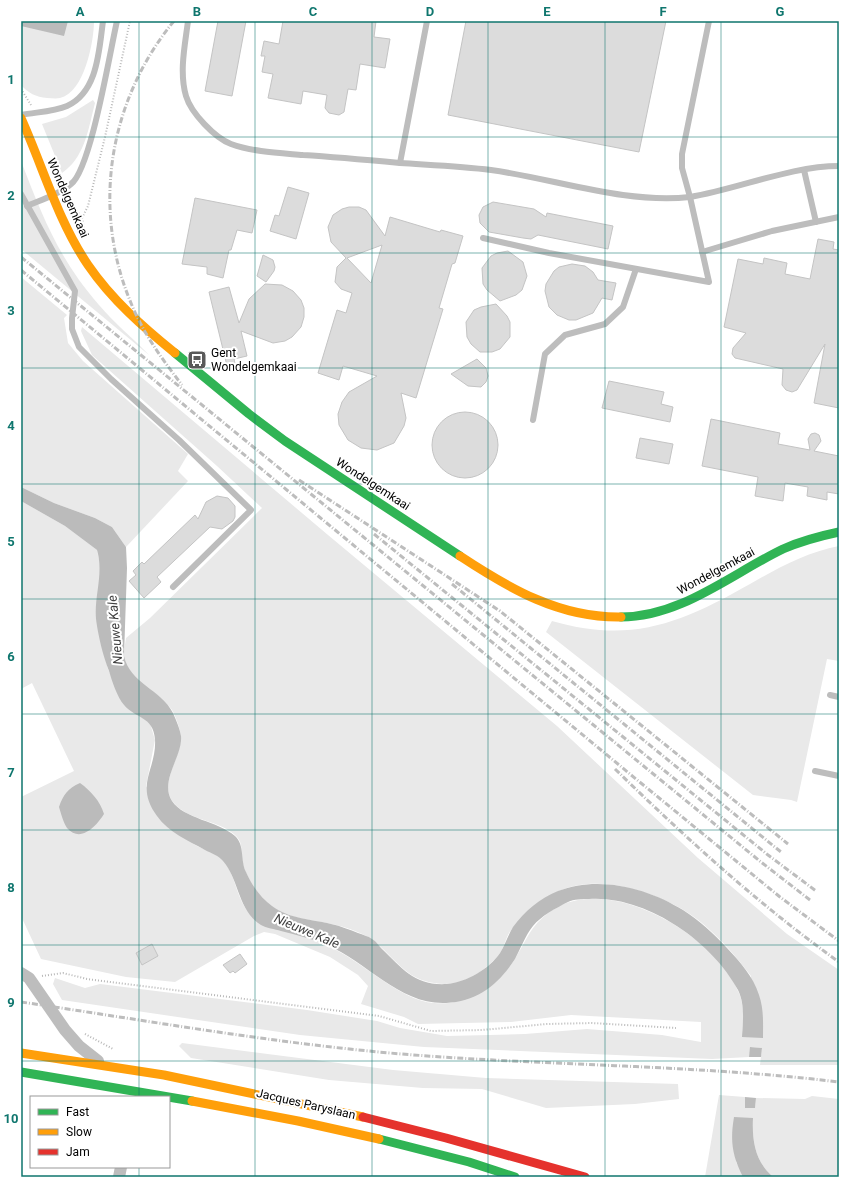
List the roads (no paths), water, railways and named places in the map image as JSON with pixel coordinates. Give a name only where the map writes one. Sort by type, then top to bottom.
[{"type":"main road","name":"Wondelgemkaai","points":[[21,117],[23,128],[76,246],[100,281],[123,308],[161,342],[284,441],[500,581],[538,601],[556,608],[600,616],[624,617],[647,614],[671,608],[690,600],[786,549],[810,539],[839,532]]},
{"type":"main road","name":"Jacques Paryslaan","points":[[21,1053],[104,1065],[239,1089],[386,1122],[586,1177]]},
{"type":"main road","name":"Jacques Paryslaan","points":[[21,1072],[145,1096]]},
{"type":"main road","name":"Jacques Paryslaan","points":[[170,1100],[319,1126],[483,1165],[515,1177]]},
{"type":"street","points":[[23,974],[65,1030],[79,1046],[104,1065],[133,1094]]},
{"type":"street","points":[[53,1058],[67,1048],[68,1041],[65,1030]]},
{"type":"lane","points":[[21,117],[35,112],[66,106],[74,102],[88,87],[93,76],[99,50],[103,21]]},
{"type":"lane","points":[[27,206],[71,185],[79,176],[92,135],[117,21]]},
{"type":"lane","points":[[188,21],[183,62],[183,81],[186,98],[201,120],[219,136],[230,143],[253,149],[491,170],[638,197],[670,199],[708,194],[804,170],[839,166]]},
{"type":"lane","points":[[400,163],[427,21]]},
{"type":"lane","points":[[483,238],[549,253],[709,282],[682,168],[682,154],[708,21]]},
{"type":"lane","points":[[804,170],[816,222]]},
{"type":"lane","points":[[21,194],[75,291],[72,329],[79,347],[110,379],[179,440],[251,510],[173,587]]},
{"type":"lane","points":[[702,252],[772,231],[839,217]]},
{"type":"lane","points":[[533,420],[545,354],[566,335],[605,324],[623,307],[636,269]]},
{"type":"lane","points":[[830,695],[839,697]]},
{"type":"lane","points":[[815,771],[839,776]]},
{"type":"water","points":[[21,21],[68,21],[64,36],[21,26]]},
{"type":"water","name":"Nieuwe Kale","points":[[21,487],[54,503],[95,518],[112,527],[126,547],[127,568],[124,656],[127,666],[132,673],[168,705],[179,727],[181,744],[168,785],[172,801],[177,807],[185,812],[220,827],[235,836],[240,844],[243,863],[248,877],[260,895],[272,906],[286,914],[335,925],[367,936],[375,941],[410,975],[426,982],[447,984],[470,978],[490,964],[500,953],[517,921],[533,906],[551,894],[573,886],[589,884],[606,884],[639,890],[669,902],[689,914],[712,932],[741,964],[750,975],[761,1000],[763,1038],[742,1037],[743,1013],[740,995],[726,972],[712,955],[675,925],[654,913],[632,905],[610,900],[581,899],[563,904],[536,922],[525,938],[509,968],[494,984],[468,999],[446,1003],[429,1002],[399,990],[342,952],[327,945],[261,925],[253,919],[248,912],[228,868],[223,861],[217,856],[186,840],[167,827],[150,805],[147,795],[147,786],[155,750],[154,732],[147,722],[129,710],[121,702],[105,659],[99,639],[96,619],[96,601],[100,568],[97,550],[65,526],[21,501]]},
{"type":"water","points":[[80,783],[95,797],[104,814],[93,827],[83,834],[72,832],[67,828],[59,807],[66,792]]},
{"type":"water","points":[[750,1047],[762,1048],[761,1057],[749,1057]]},
{"type":"water","points":[[745,1097],[756,1098],[755,1108],[745,1108]]},
{"type":"water","points":[[734,1117],[753,1118],[754,1143],[758,1157],[773,1177],[743,1177],[734,1155],[732,1133]]},
{"type":"railway","points":[[174,21],[152,52],[134,85],[121,120],[113,156],[110,193],[112,230],[119,267],[131,303],[147,335],[160,356],[182,385]]},
{"type":"railway","points":[[21,257],[761,862],[810,900]]},
{"type":"railway","points":[[21,270],[636,779],[780,897],[839,941]]},
{"type":"railway","points":[[299,480],[500,611],[788,844]]},
{"type":"railway","points":[[374,534],[768,855],[816,891]]},
{"type":"railway","points":[[452,584],[781,852]]},
{"type":"railway","points":[[615,769],[723,870],[751,894],[839,962]]},
{"type":"railway","points":[[21,1002],[251,1037],[390,1053],[671,1068],[783,1076],[839,1082]]},
{"type":"place","name":"Gent Wondelgemkaai","points":[[197,360]]}]
